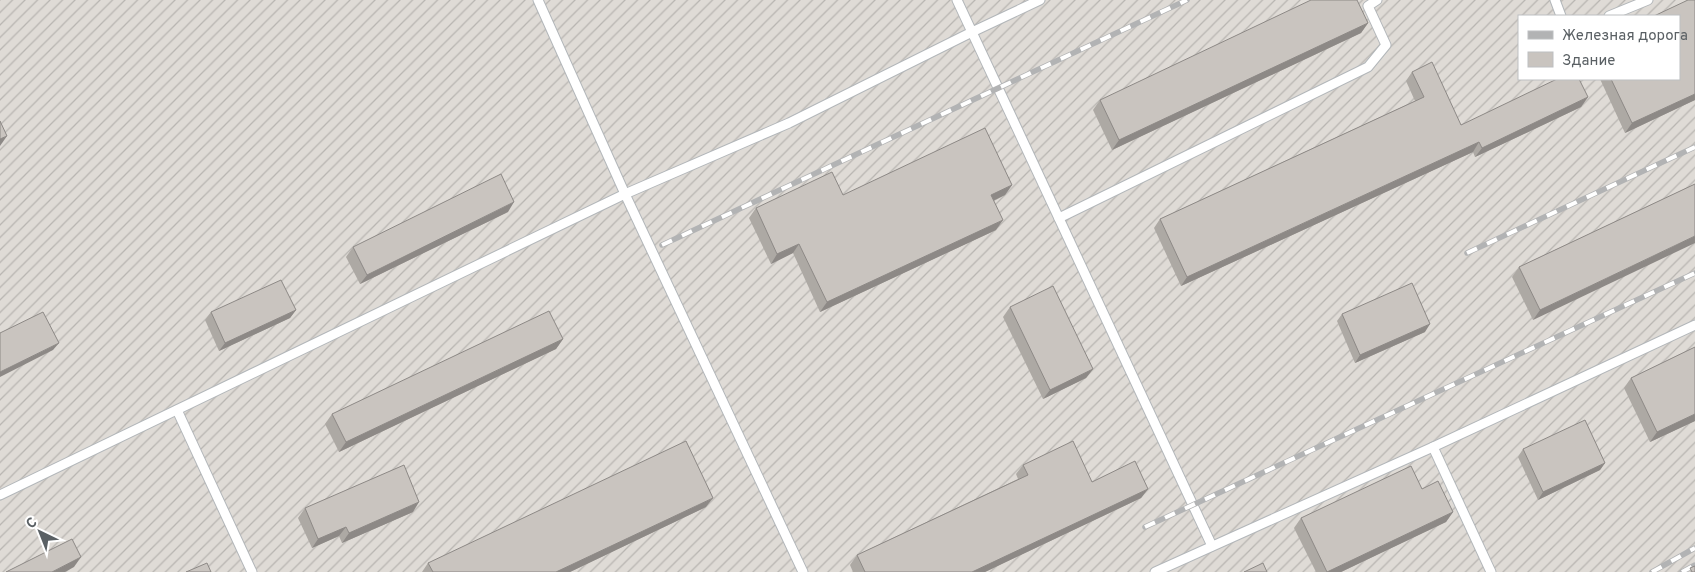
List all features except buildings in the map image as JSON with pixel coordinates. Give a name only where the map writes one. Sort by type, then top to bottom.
[{"type":"lane","points":[[538,0],[625,194],[803,572]]},
{"type":"lane","points":[[957,0],[1212,546]]},
{"type":"lane","points":[[0,495],[625,194],[790,123],[1040,0]]},
{"type":"lane","points":[[1059,218],[1368,67],[1386,45],[1368,6],[1377,0]]},
{"type":"lane","points":[[1555,0],[1561,15]]},
{"type":"lane","points":[[1611,15],[1648,0]]},
{"type":"lane","points":[[1155,572],[1434,447],[1695,325]]},
{"type":"lane","points":[[177,410],[252,572]]},
{"type":"lane","points":[[1434,447],[1491,572]]},
{"type":"shaded area","points":[[0,0],[1695,0],[1695,572],[0,572]]},
{"type":"railway","points":[[662,245],[1187,0]]},
{"type":"railway","points":[[1467,253],[1695,147]]},
{"type":"railway","points":[[1145,527],[1695,273]]},
{"type":"railway","points":[[1652,572],[1695,548]]},
{"type":"railway","points":[[1682,572],[1695,565]]}]
